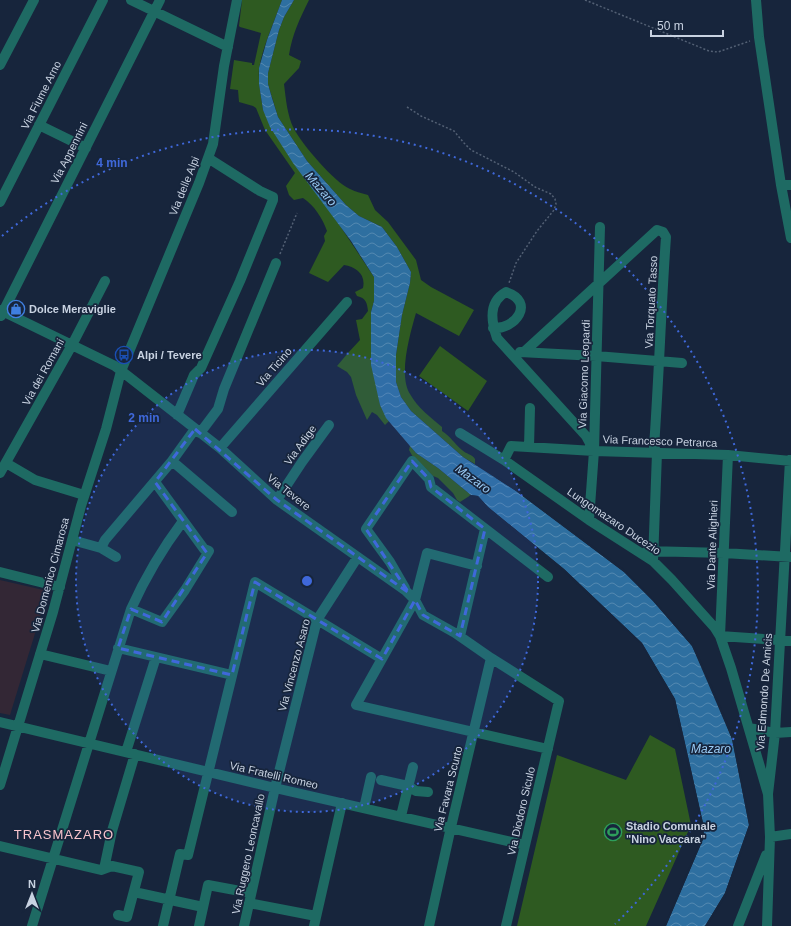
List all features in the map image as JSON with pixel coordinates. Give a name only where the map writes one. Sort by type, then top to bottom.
[{"type":"street","points":[[0,65],[34,0]]},
{"type":"street","name":"Via Fiume Arno","points":[[0,202],[103,0]]},
{"type":"street","points":[[131,0],[228,47]]},
{"type":"street","name":"Via Appennini","points":[[1,313],[160,0]]},
{"type":"street","name":"Via delle Alpi","points":[[121,371],[199,183],[213,144],[237,0]]},
{"type":"street","points":[[756,0],[760,37],[786,185],[791,238]]},
{"type":"street","points":[[39,125],[86,148]]},
{"type":"street","points":[[177,415],[194,375],[201,368],[240,281],[273,200],[273,197],[260,191],[208,158]]},
{"type":"street","name":"Via Giacomo Leopardi","points":[[589,520],[594,450],[600,227]]},
{"type":"street","name":"Via Torquato Tasso","points":[[524,352],[657,230],[663,232],[666,237],[654,446],[657,453],[653,556]]},
{"type":"street","points":[[101,548],[105,540],[197,431],[218,409],[224,389],[276,263]]},
{"type":"street","name":"Via dei Romani","points":[[0,473],[72,345],[105,281]]},
{"type":"street","points":[[493,328],[507,326],[520,314],[522,308],[519,300],[512,294],[506,292],[495,302],[492,321],[493,328],[497,338],[586,436],[594,450]]},
{"type":"street","name":"Via Ticino","points":[[220,448],[347,302]]},
{"type":"street","name":"Via Tevere","points":[[1,313],[115,366],[220,448],[277,500],[357,558],[406,591],[415,600],[423,615],[460,636],[491,658],[559,701]]},
{"type":"street","points":[[508,351],[682,363]]},
{"type":"street","name":"Via Domenico Cimarosa","points":[[0,784],[60,586],[84,494],[106,429],[121,371]]},
{"type":"street","points":[[529,447],[530,408]]},
{"type":"street","name":"Via Adige","points":[[277,500],[302,462],[330,425]]},
{"type":"street","name":"Lungomazaro Ducezio","points":[[460,433],[504,460],[589,520],[637,551],[653,556],[672,580],[715,628],[720,636],[768,794]]},
{"type":"street","name":"Via Francesco Petrarca","points":[[504,460],[511,446],[657,453],[728,454],[790,460]]},
{"type":"street","name":"Via Dante Alighieri","points":[[720,636],[728,454]]},
{"type":"street","name":"Via Edmondo De Amicis","points":[[767,926],[770,837],[768,794],[775,733],[780,640],[788,557],[790,460]]},
{"type":"street","points":[[172,461],[232,512]]},
{"type":"street","points":[[406,591],[390,562],[366,529],[412,461],[429,479],[431,487],[548,577]]},
{"type":"street","points":[[6,462],[35,480],[84,494]]},
{"type":"street","points":[[131,609],[162,622],[185,590],[208,551],[204,549],[155,482]]},
{"type":"street","points":[[32,926],[131,609],[147,575],[166,544],[183,521]]},
{"type":"street","points":[[460,636],[485,529]]},
{"type":"street","points":[[72,540],[101,548],[116,557]]},
{"type":"street","points":[[477,566],[427,553],[415,600],[356,705],[548,749]]},
{"type":"street","points":[[653,556],[724,553],[788,557]]},
{"type":"street","name":"Via Vincenzo Asaro","points":[[274,788],[317,620],[357,558]]},
{"type":"street","points":[[0,572],[60,586]]},
{"type":"street","points":[[163,926],[180,854],[188,856],[255,582],[382,659]]},
{"type":"street","points":[[720,636],[791,641]]},
{"type":"street","points":[[118,648],[232,675]]},
{"type":"street","points":[[40,654],[111,670]]},
{"type":"street","points":[[108,867],[112,831],[130,753],[156,657]]},
{"type":"street","name":"Via Favara Scurto","points":[[429,926],[491,658]]},
{"type":"street","name":"Via Diodoro Siculo","points":[[506,926],[559,701]]},
{"type":"street","name":"Via Fratelli Romeo","points":[[0,722],[274,788],[525,845]]},
{"type":"street","points":[[749,728],[775,733],[791,732]]},
{"type":"street","points":[[401,816],[413,767]]},
{"type":"street","points":[[364,808],[371,777]]},
{"type":"street","points":[[381,780],[408,786],[416,791],[428,792]]},
{"type":"street","name":"Via Ruggero Leoncavallo","points":[[244,926],[274,788]]},
{"type":"street","points":[[199,926],[208,885],[315,921],[342,803]]},
{"type":"street","points":[[770,837],[791,834]]},
{"type":"street","points":[[0,846],[101,870],[108,867],[139,872],[127,917],[118,915]]},
{"type":"street","points":[[738,926],[769,848]]},
{"type":"street","points":[[134,892],[204,907]]},
{"type":"path","points":[[585,0],[709,51],[718,52],[760,37]]},
{"type":"path","points":[[407,107],[421,116],[454,131],[471,150],[514,172],[535,187],[550,194],[555,199],[556,204],[554,210],[537,231],[516,263],[506,292]]},
{"type":"path","points":[[276,263],[297,213]]},
{"type":"highlighted area","points":[[195,429],[277,500],[409,593],[366,529],[412,461],[429,479],[431,487],[485,529],[460,636],[423,615],[415,600],[382,659],[255,582],[232,675],[118,648],[131,609],[162,622],[207,553],[155,482]]},
{"type":"shaded area","points":[[0,580],[48,591],[10,715],[0,713]]},
{"type":"green space","points":[[242,0],[282,0],[266,43],[259,69],[259,84],[263,110],[374,277],[374,301],[371,312],[380,405],[389,421],[385,425],[377,415],[372,412],[367,420],[356,395],[351,377],[347,372],[337,366],[360,340],[356,320],[362,319],[368,311],[366,301],[357,296],[355,292],[363,288],[363,279],[356,269],[344,265],[328,282],[309,273],[325,241],[324,236],[327,231],[325,226],[321,217],[311,204],[303,198],[294,200],[289,195],[286,186],[295,173],[265,130],[256,108],[239,102],[238,90],[230,89],[234,60],[252,63],[252,65],[254,65],[261,33],[239,26]]},
{"type":"green space","points":[[294,0],[309,0],[294,34],[290,48],[289,55],[301,61],[299,68],[284,84],[288,113],[298,136],[327,171],[343,185],[357,192],[368,195],[375,210],[388,222],[416,260],[421,280],[474,310],[459,336],[416,313],[406,354],[405,376],[410,394],[417,404],[442,427],[442,431],[459,447],[474,457],[475,464],[463,457],[411,411],[401,397],[396,382],[396,355],[402,315],[410,283],[411,272],[397,247],[382,227],[359,216],[346,205],[307,161],[278,117],[268,84],[268,73],[279,30],[284,17]]},
{"type":"green space","points":[[440,346],[487,381],[468,411],[419,376]]},
{"type":"green space","points":[[410,446],[416,453],[438,468],[471,495],[460,502],[457,500],[453,493],[438,478],[433,476],[413,457],[409,450]]},
{"type":"green space","name":"Stadio Comunale \"Nino Vaccara\"","points":[[650,735],[675,749],[691,825],[646,926],[517,926],[557,755],[626,780]]},
{"type":"water","name":"Mazaro","points":[[282,0],[294,0],[284,17],[279,30],[268,73],[268,84],[278,117],[307,161],[346,205],[359,216],[382,227],[397,247],[411,272],[410,283],[402,315],[396,355],[396,382],[401,397],[411,411],[463,457],[516,491],[624,572],[653,601],[692,646],[708,680],[732,739],[749,825],[725,893],[705,926],[666,926],[704,837],[703,823],[675,699],[642,643],[564,569],[488,507],[478,496],[471,495],[438,468],[416,453],[386,418],[380,405],[371,365],[371,312],[374,301],[374,277],[351,241],[293,163],[270,127],[263,110],[259,84],[259,68],[267,40]]},
{"type":"pier","points":[[497,476],[625,570],[694,645],[734,738],[751,825],[727,894],[707,926],[705,926],[725,893],[749,825],[732,739],[692,646],[653,601],[624,572],[516,491],[496,478]]},
{"type":"pier","points":[[469,496],[478,496],[488,507],[564,569],[642,643],[675,699],[703,823],[704,837],[666,926],[664,926],[702,837],[701,823],[673,700],[641,644],[563,571],[486,509],[477,498]]},
{"type":"place","name":"Dolce Meraviglie","points":[[16,309]]},
{"type":"place","name":"Alpi / Tevere","points":[[124,355]]},
{"type":"place","name":"Stadio Comunale \"Nino Vaccara\"","points":[[613,832]]},
{"type":"district","name":"TRASMAZARO","points":[[64,834]]}]
